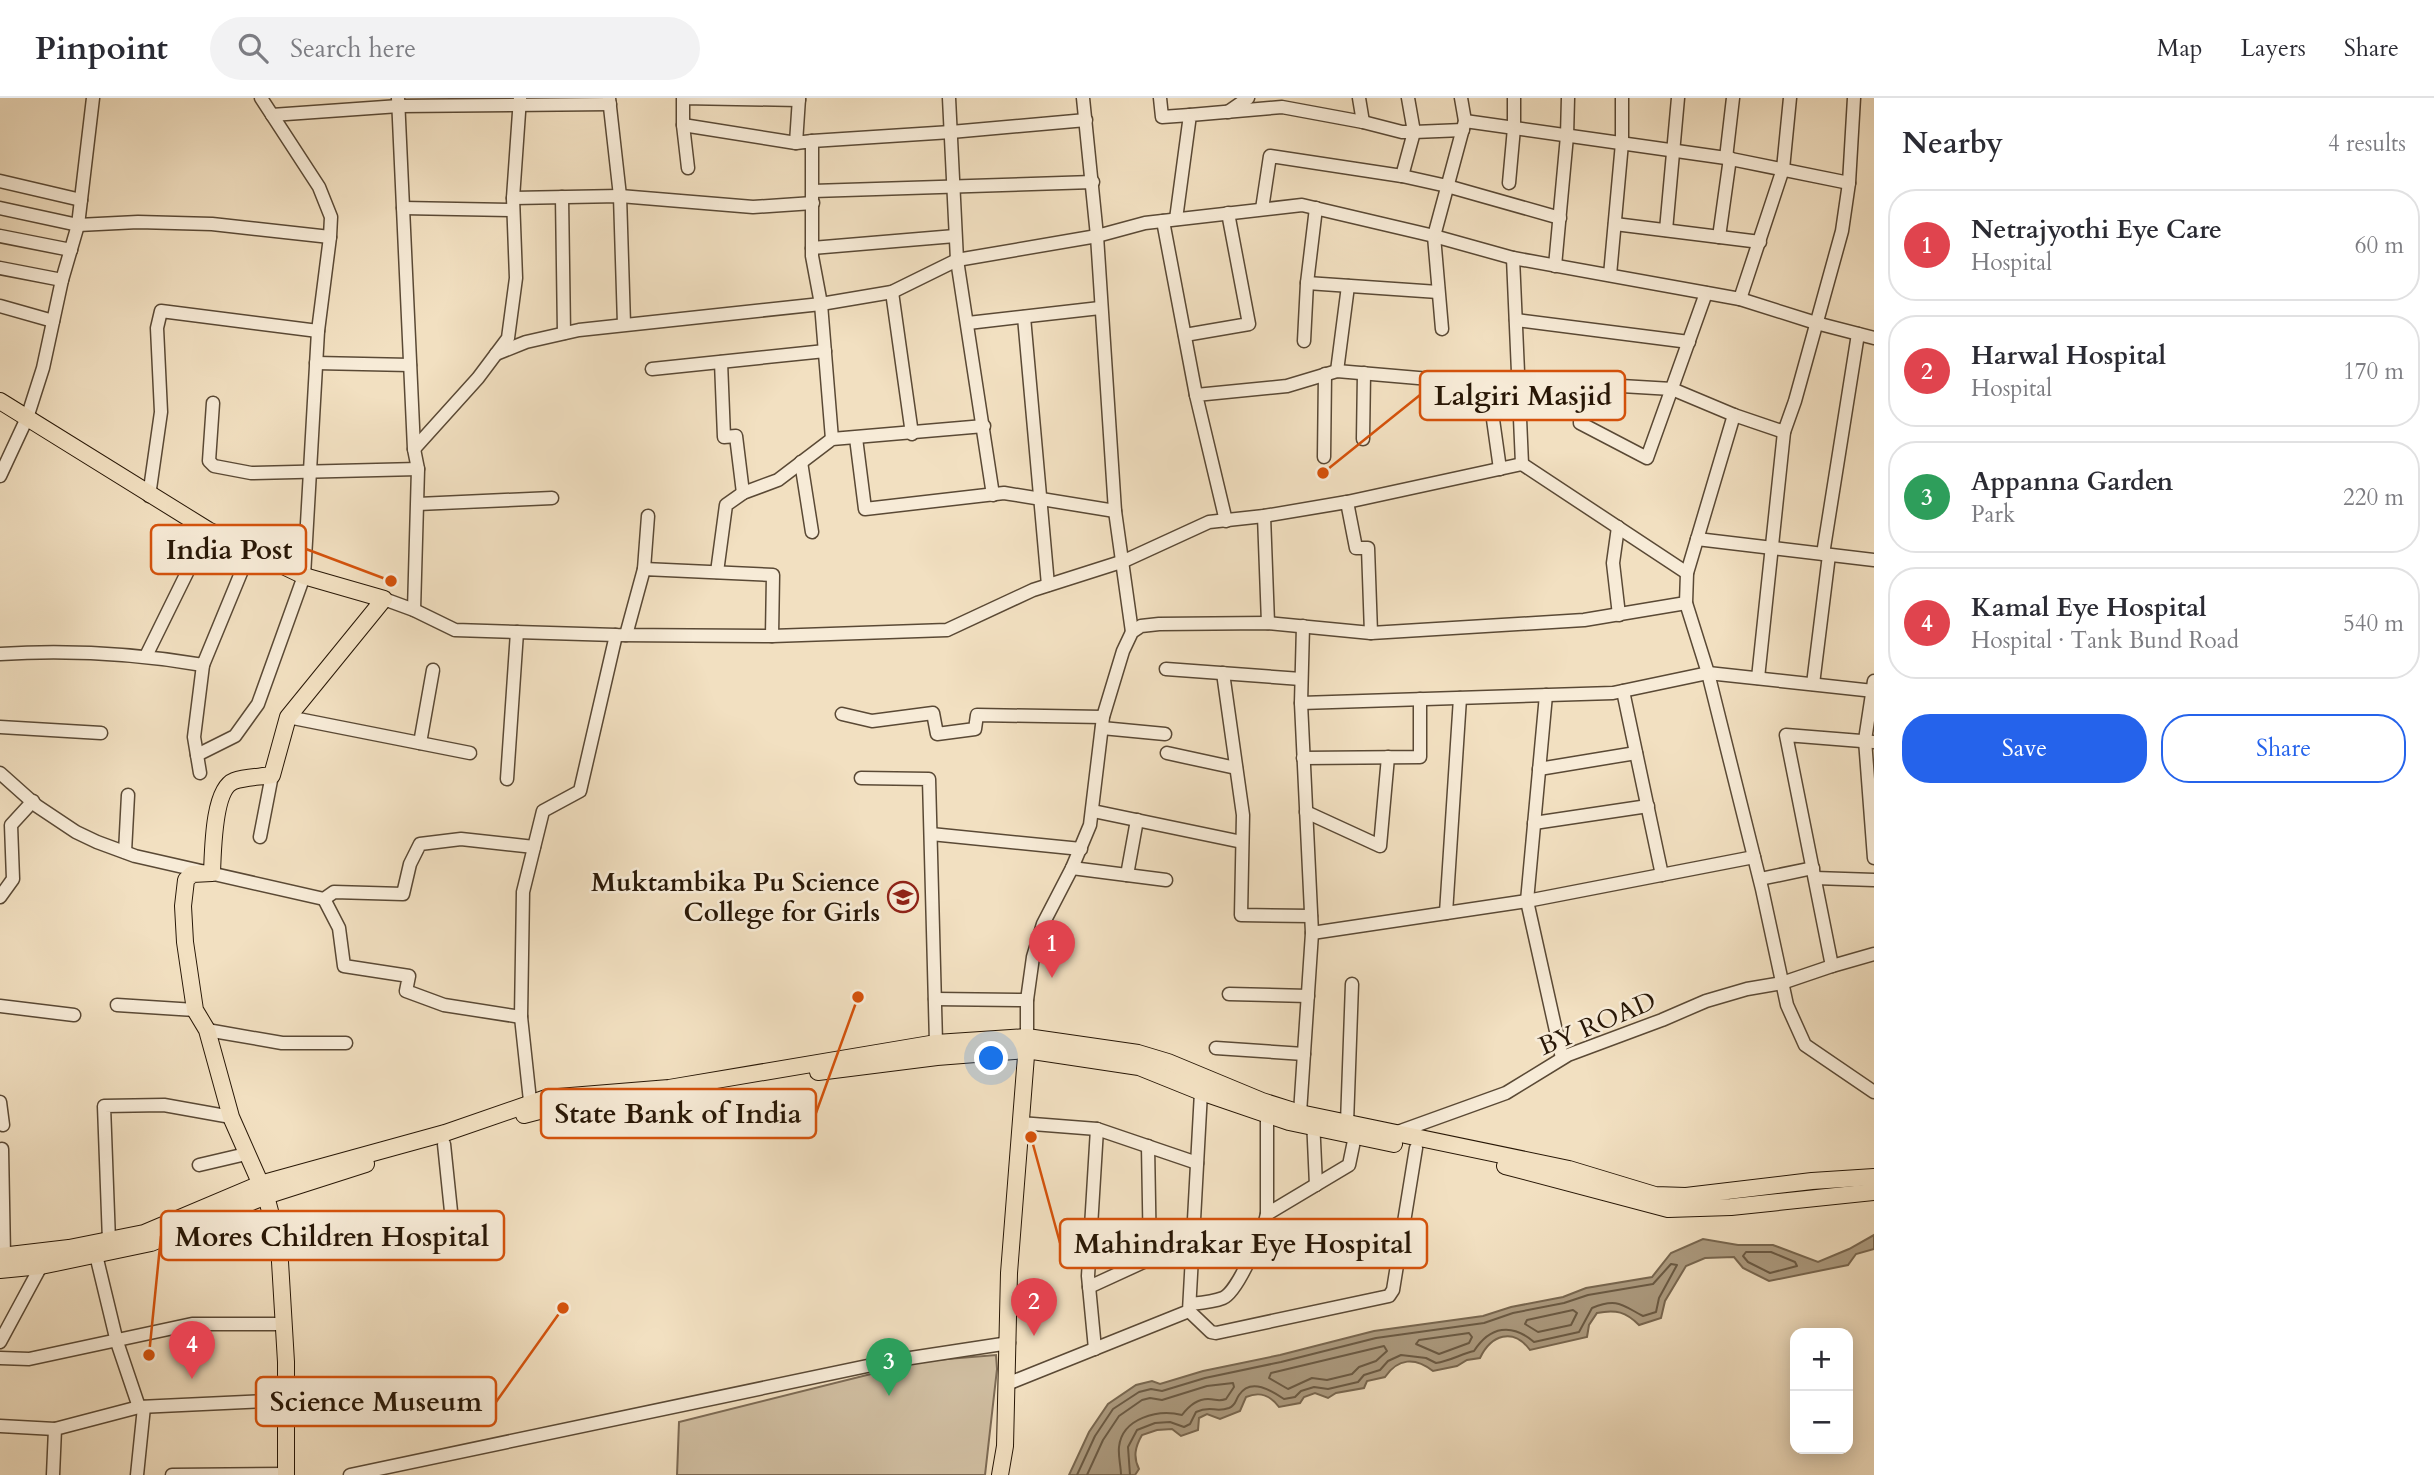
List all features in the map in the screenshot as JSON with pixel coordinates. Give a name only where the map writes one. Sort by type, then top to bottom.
[{"type":"main road","points":[[0,401],[208,530],[304,576],[384,599],[288,717],[272,775],[233,781],[225,787],[218,811],[212,873],[192,874],[186,880],[184,892],[185,942],[195,1010],[207,1030],[231,1117],[263,1190],[279,1245],[284,1324],[286,1475]]},
{"type":"main road","points":[[1,1260],[109,1241],[165,1225],[263,1190],[562,1096],[669,1088],[936,1043],[1027,1044],[1153,1057],[1309,1119],[1416,1148],[1499,1164],[1668,1209],[1731,1207],[1874,1192]]},
{"type":"main road","points":[[1,1260],[41,1266],[151,1243],[263,1190],[444,1144],[531,1107],[551,1108],[638,1100],[1027,1044],[1139,1067],[1267,1115],[1309,1119]]},
{"type":"main road","points":[[1000,1475],[1009,1343],[1009,1273],[1027,1044]]},
{"type":"main road","points":[[1351,1129],[1395,1133],[1569,1169],[1655,1195],[1686,1196],[1812,1181],[1874,1177]]},
{"type":"street","points":[[0,476],[4,457],[27,418],[43,368],[62,280],[78,225],[93,98]]},
{"type":"street","points":[[197,755],[235,736],[258,704],[304,576],[318,331],[331,217],[319,187],[261,98]]},
{"type":"street","points":[[688,168],[683,98],[799,99],[796,143]]},
{"type":"street","points":[[949,98],[957,260],[993,495]]},
{"type":"street","points":[[1083,98],[1093,182],[1115,511],[1132,632]]},
{"type":"street","points":[[1160,98],[1162,117],[1282,107],[1402,132],[1464,126],[1514,128],[1728,158],[1849,183]]},
{"type":"street","points":[[1228,112],[1248,98]]},
{"type":"street","points":[[1359,98],[1363,122]]},
{"type":"street","points":[[1402,176],[1414,132],[1408,98]]},
{"type":"street","points":[[1442,329],[1434,236],[1464,126],[1461,98]]},
{"type":"street","points":[[1509,183],[1514,98]]},
{"type":"street","points":[[1555,266],[1568,98]]},
{"type":"street","points":[[1610,275],[1622,143],[1622,98]]},
{"type":"street","points":[[1666,230],[1678,98]]},
{"type":"street","points":[[1718,237],[1733,98]]},
{"type":"street","points":[[1740,299],[1783,169],[1790,98]]},
{"type":"street","points":[[1758,678],[1784,432],[1842,231],[1849,183],[1854,98]]},
{"type":"street","points":[[272,115],[398,102],[609,101],[620,196],[624,324]]},
{"type":"street","points":[[398,102],[414,449],[418,469],[414,610]]},
{"type":"street","points":[[414,449],[478,378],[508,338],[516,278],[513,204],[520,102]]},
{"type":"street","points":[[1190,115],[1170,220],[1196,395],[1226,521]]},
{"type":"street","points":[[683,125],[796,143],[1086,120]]},
{"type":"street","points":[[812,141],[812,248],[821,304],[832,439]]},
{"type":"street","points":[[1262,209],[1269,156],[1402,176],[1560,218]]},
{"type":"street","points":[[0,181],[81,200]]},
{"type":"street","points":[[403,208],[513,204],[562,197],[620,196],[753,207],[813,197],[952,186],[1093,182]]},
{"type":"street","points":[[562,197],[565,333]]},
{"type":"street","points":[[496,354],[526,342],[565,333],[624,324],[821,304],[892,292],[957,260],[1097,236],[1145,223],[1302,205],[1513,258],[1740,299],[1874,338]]},
{"type":"street","points":[[0,208],[78,225],[138,222],[212,224],[330,237]]},
{"type":"street","points":[[1304,341],[1307,283],[1316,208]]},
{"type":"street","points":[[1185,335],[1249,324],[1228,213]]},
{"type":"street","points":[[1615,224],[1760,242]]},
{"type":"street","points":[[0,236],[71,250]]},
{"type":"street","points":[[812,248],[955,236]]},
{"type":"street","points":[[1513,258],[1522,464]]},
{"type":"street","points":[[0,268],[62,280]]},
{"type":"street","points":[[1307,283],[1438,292]]},
{"type":"street","points":[[1324,457],[1331,372],[1348,286]]},
{"type":"street","points":[[892,292],[912,434]]},
{"type":"street","points":[[1581,385],[1580,423],[1647,458],[1706,293]]},
{"type":"street","points":[[0,306],[53,321]]},
{"type":"street","points":[[968,323],[1100,308]]},
{"type":"street","points":[[149,495],[161,412],[157,328],[161,311],[318,331]]},
{"type":"street","points":[[1024,317],[1048,585]]},
{"type":"street","points":[[1516,320],[1689,342]]},
{"type":"street","points":[[1813,684],[1826,555],[1858,334]]},
{"type":"street","points":[[652,369],[825,351]]},
{"type":"street","points":[[721,362],[724,437],[736,436],[743,493]]},
{"type":"street","points":[[316,363],[410,365]]},
{"type":"street","points":[[1196,395],[1287,386],[1331,372],[1488,384],[1500,469]]},
{"type":"street","points":[[1363,439],[1364,373]]},
{"type":"street","points":[[1519,380],[1672,389],[1784,432]]},
{"type":"street","points":[[213,403],[210,464],[251,473],[418,469]]},
{"type":"street","points":[[1734,415],[1687,573],[1686,603],[1708,673],[1760,879],[1787,1005],[1805,1045],[1874,1092]]},
{"type":"street","points":[[718,572],[726,505],[743,493],[778,480],[832,439],[984,426]]},
{"type":"street","points":[[856,438],[866,509],[1004,493],[1115,511]]},
{"type":"street","points":[[801,462],[812,532]]},
{"type":"street","points":[[384,599],[454,630],[772,636],[947,631],[1033,590],[1124,561],[1209,523],[1347,502],[1522,464],[1687,573]]},
{"type":"street","points":[[418,504],[552,498]]},
{"type":"street","points":[[1347,502],[1356,548],[1368,548],[1371,633]]},
{"type":"street","points":[[531,1107],[522,1017],[523,892],[543,811],[580,791],[621,635],[644,569],[648,516]]},
{"type":"street","points":[[1264,516],[1268,623]]},
{"type":"street","points":[[1618,527],[1614,564],[1619,615]]},
{"type":"street","points":[[146,656],[208,530]]},
{"type":"street","points":[[1696,539],[1874,560]]},
{"type":"street","points":[[200,774],[194,737],[203,665],[250,551]]},
{"type":"street","points":[[644,569],[773,575],[772,636]]},
{"type":"street","points":[[1027,1044],[1027,1000],[1033,957],[1043,924],[1081,849],[1093,811],[1102,722],[1123,651],[1132,632],[1141,626],[1159,624],[1268,623],[1371,633],[1584,620],[1686,603]]},
{"type":"street","points":[[1303,626],[1301,703],[1312,933],[1304,1054],[1315,1185]]},
{"type":"street","points":[[507,779],[517,632]]},
{"type":"street","points":[[0,654],[146,656],[203,665]]},
{"type":"street","points":[[1166,668],[1301,679]]},
{"type":"street","points":[[420,743],[433,670]]},
{"type":"street","points":[[1223,673],[1243,815],[1241,915],[1311,916]]},
{"type":"street","points":[[1301,703],[1623,691],[1708,673],[1874,688],[1870,741],[1874,858]]},
{"type":"street","points":[[1623,691],[1662,875]]},
{"type":"street","points":[[1546,695],[1527,901],[1562,1059]]},
{"type":"street","points":[[1446,913],[1460,698]]},
{"type":"street","points":[[1303,758],[1420,757],[1420,699]]},
{"type":"street","points":[[842,714],[872,721],[933,713],[937,734],[975,729],[977,715],[1102,722],[1165,734]]},
{"type":"street","points":[[288,717],[470,753]]},
{"type":"street","points":[[0,727],[101,733]]},
{"type":"street","points":[[1832,966],[1786,735],[1870,741]]},
{"type":"street","points":[[1167,753],[1236,768]]},
{"type":"street","points":[[1539,769],[1636,753]]},
{"type":"street","points":[[1306,812],[1380,846],[1388,757]]},
{"type":"street","points":[[0,773],[76,832],[125,852],[324,899],[334,892],[403,894],[410,864],[420,844],[461,839],[534,847]]},
{"type":"street","points":[[260,837],[272,775]]},
{"type":"street","points":[[861,778],[929,779],[936,1043]]},
{"type":"street","points":[[125,852],[128,796]]},
{"type":"street","points":[[0,897],[13,879],[11,825],[33,801]]},
{"type":"street","points":[[1534,823],[1648,806]]},
{"type":"street","points":[[1093,811],[1242,842]]},
{"type":"street","points":[[1127,875],[1137,820]]},
{"type":"street","points":[[931,834],[1081,849]]},
{"type":"street","points":[[1312,933],[1527,901],[1754,857]]},
{"type":"street","points":[[1072,868],[1166,880]]},
{"type":"street","points":[[1760,879],[1814,873],[1874,880]]},
{"type":"street","points":[[324,899],[339,928],[344,966],[409,976],[406,991],[444,1005],[522,1017]]},
{"type":"street","name":"BY ROAD","points":[[1395,1133],[1506,1093],[1562,1059],[1706,1001],[1747,989],[1782,983],[1874,954]]},
{"type":"street","points":[[1267,1214],[1349,1166],[1352,984]]},
{"type":"street","points":[[1229,994],[1308,996]]},
{"type":"street","points":[[935,999],[1027,1000]]},
{"type":"street","points":[[117,1005],[195,1010]]},
{"type":"street","points":[[0,1006],[74,1015]]},
{"type":"street","points":[[207,1030],[282,1043],[346,1044]]},
{"type":"street","points":[[1216,1048],[1304,1054]]},
{"type":"street","points":[[1200,1092],[1189,1308],[1212,1332],[1389,1296],[1393,1290],[1416,1148]]},
{"type":"street","points":[[0,1102],[3,1125]]},
{"type":"street","points":[[109,1241],[104,1106],[164,1105],[231,1117]]},
{"type":"street","points":[[1007,1384],[1189,1308],[1222,1299],[1230,1293],[1258,1243],[1267,1214],[1267,1115]]},
{"type":"street","points":[[1020,1123],[1097,1129],[1197,1163]]},
{"type":"street","points":[[1095,1349],[1089,1287],[1097,1129]]},
{"type":"street","points":[[444,1144],[452,1221]]},
{"type":"street","points":[[1149,1146],[1150,1259]]},
{"type":"street","points":[[1,1260],[2,1149]]},
{"type":"street","points":[[199,1165],[246,1154]]},
{"type":"street","points":[[1089,1287],[1150,1259],[1192,1246]]},
{"type":"street","points":[[96,1255],[117,1342],[142,1407],[137,1475]]},
{"type":"street","points":[[0,1342],[41,1266]]},
{"type":"street","points":[[0,1358],[29,1359],[192,1324],[284,1324]]},
{"type":"street","points":[[350,1475],[891,1361],[1009,1343]]},
{"type":"street","points":[[0,1426],[55,1429],[142,1407],[286,1400]]},
{"type":"street","points":[[53,1475],[55,1429]]},
{"type":"street","points":[[172,1475],[286,1475]]},
{"type":"shaded area","points":[[996,1355],[997,1369],[985,1475],[677,1475],[679,1422],[923,1361]]},
{"type":"water","points":[[1874,1235],[1874,1249],[1856,1254],[1848,1265],[1769,1281],[1743,1268],[1734,1257],[1705,1258],[1686,1266],[1665,1301],[1661,1318],[1639,1325],[1620,1313],[1597,1313],[1589,1325],[1587,1337],[1530,1350],[1517,1338],[1503,1337],[1490,1344],[1480,1358],[1433,1371],[1420,1363],[1401,1363],[1385,1377],[1367,1381],[1364,1388],[1336,1393],[1328,1398],[1315,1393],[1304,1397],[1300,1403],[1279,1407],[1264,1395],[1251,1395],[1246,1397],[1240,1411],[1220,1419],[1207,1414],[1199,1418],[1198,1430],[1181,1436],[1172,1429],[1142,1435],[1136,1452],[1139,1469],[1135,1475],[1069,1475],[1089,1432],[1108,1404],[1136,1385],[1152,1381],[1160,1384],[1203,1371],[1374,1331],[1483,1316],[1511,1307],[1563,1297],[1586,1288],[1652,1277],[1671,1253],[1703,1239],[1738,1245],[1773,1245],[1818,1262]]},
{"type":"place","name":"Lalgiri Masjid","points":[[1323,473]]},
{"type":"place","name":"India Post","points":[[391,581]]},
{"type":"place","name":"Muktambika Pu Science College for Girls","points":[[903,897]]},
{"type":"place","name":"Netrajyothi Eye Care","points":[[1052,978]]},
{"type":"place","name":"State Bank of India","points":[[858,997]]},
{"type":"place","name":"Mahindrakar Eye Hospital","points":[[1031,1137]]},
{"type":"place","name":"Science Museum","points":[[563,1308]]},
{"type":"place","name":"Harwal Hospital","points":[[1034,1336]]},
{"type":"place","name":"Mores Children Hospital","points":[[149,1355]]},
{"type":"place","name":"Kamal Eye Hospital","points":[[192,1379]]},
{"type":"place","name":"Appanna Garden","points":[[889,1396]]}]
